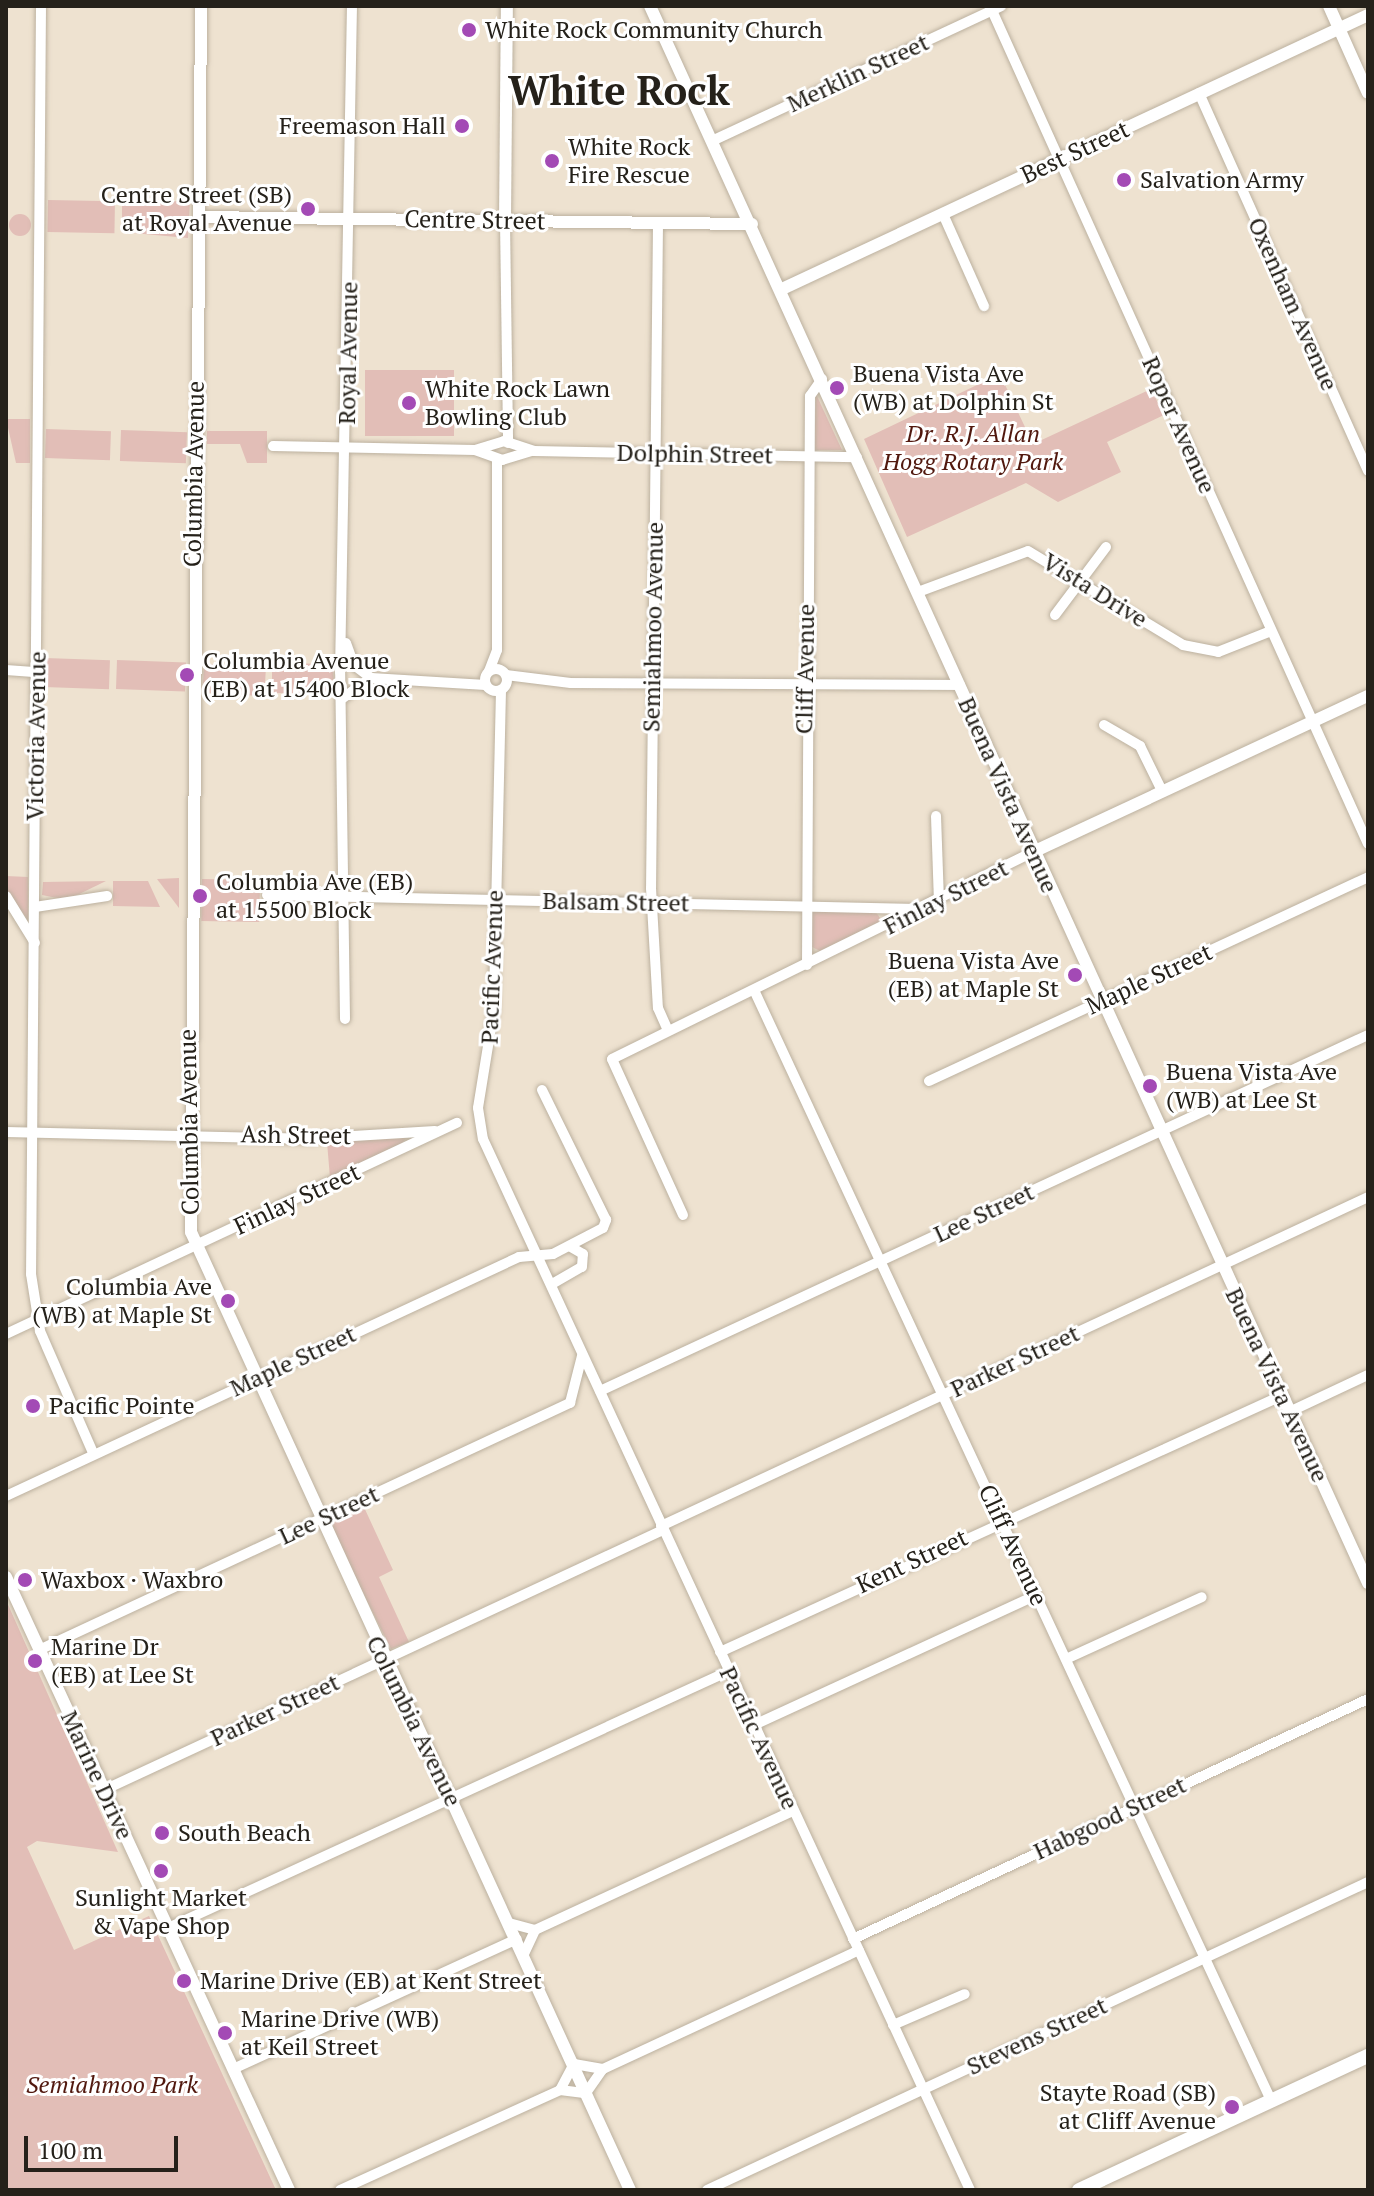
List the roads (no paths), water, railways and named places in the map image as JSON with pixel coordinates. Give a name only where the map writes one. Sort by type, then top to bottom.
[{"type":"main road","points":[[1079,2190],[1368,2056]]},
{"type":"street","name":"Victoria Avenue","points":[[41,6],[33,1132],[38,1322],[93,1453]]},
{"type":"street","name":"Columbia Avenue","points":[[201,6],[187,1132],[195,1246],[253,1379],[524,1954],[630,2190]]},
{"type":"street","name":"Royal Avenue","points":[[345,1019],[343,698],[352,6]]},
{"type":"street","points":[[501,458],[509,444],[503,411],[507,6]]},
{"type":"street","points":[[1329,6],[1368,93]]},
{"type":"street","name":"Buena Vista Avenue","points":[[654,7],[960,685],[1098,1003],[1368,1583]]},
{"type":"street","name":"Merklin Street","points":[[714,140],[994,8]]},
{"type":"street","name":"Roper Avenue","points":[[994,8],[1368,844]]},
{"type":"street","name":"Best Street","points":[[782,289],[1368,15]]},
{"type":"street","name":"Oxenham Avenue","points":[[1199,93],[1368,471]]},
{"type":"street","points":[[943,214],[984,306]]},
{"type":"street","name":"Centre Street","points":[[199,217],[752,224]]},
{"type":"street","name":"Semiahmoo Avenue","points":[[658,223],[652,902],[658,1008],[668,1030]]},
{"type":"street","name":"Cliff Avenue","points":[[807,965],[804,687],[810,396],[822,379]]},
{"type":"street","points":[[487,680],[497,650],[501,458],[495,444],[503,411]]},
{"type":"street","points":[[475,450],[495,444],[509,444]]},
{"type":"street","name":"Dolphin Street","points":[[509,444],[532,451]]},
{"type":"street","points":[[273,446],[475,450],[501,458]]},
{"type":"street","name":"Dolphin Street","points":[[501,458],[532,451],[857,457]]},
{"type":"street","points":[[1055,615],[1106,547]]},
{"type":"street","name":"Vista Drive","points":[[918,592],[1028,551],[1083,578],[1200,651],[1235,648],[1271,631]]},
{"type":"street","points":[[345,641],[354,665],[371,678],[487,680],[504,673],[522,681],[804,687],[960,685]]},
{"type":"street","points":[[497,650],[504,673]]},
{"type":"street","points":[[6,670],[37,672]]},
{"type":"street","name":"Pacific Avenue","points":[[504,673],[496,712],[494,1009],[479,1119],[662,1528],[970,2190]]},
{"type":"street","points":[[343,698],[371,678]]},
{"type":"street","points":[[487,680],[502,689],[522,681]]},
{"type":"street","name":"Pacific Avenue","points":[[487,680],[496,712]]},
{"type":"street","name":"Finlay Street","points":[[683,1215],[612,1059],[1033,852],[1368,696]]},
{"type":"street","points":[[1104,725],[1140,746],[1162,791]]},
{"type":"street","points":[[936,816],[939,900]]},
{"type":"street","name":"Maple Street","points":[[929,1081],[1368,877]]},
{"type":"street","name":"Balsam Street","points":[[267,895],[917,909]]},
{"type":"street","points":[[6,896],[35,943]]},
{"type":"street","points":[[35,907],[107,896]]},
{"type":"street","name":"Cliff Avenue","points":[[754,990],[1271,2100]]},
{"type":"street","name":"Lee Street","points":[[600,1391],[1368,1035]]},
{"type":"street","points":[[538,1256],[571,1247],[606,1220],[542,1090]]},
{"type":"street","name":"Finlay Street","points":[[6,1334],[38,1322],[457,1123]]},
{"type":"street","name":"Ash Street","points":[[6,1132],[187,1132],[305,1139],[442,1130]]},
{"type":"street","name":"Parker Street","points":[[104,1790],[1368,1197]]},
{"type":"street","points":[[552,1284],[582,1267],[583,1254],[571,1247]]},
{"type":"street","name":"Maple Street","points":[[6,1496],[519,1257],[538,1256]]},
{"type":"street","name":"Lee Street","points":[[39,1650],[570,1403],[583,1354]]},
{"type":"street","points":[[1289,1412],[1368,1375]]},
{"type":"street","name":"Kent Street","points":[[720,1652],[1281,1396]]},
{"type":"street","name":"Marine Drive","points":[[6,1577],[289,2190]]},
{"type":"street","points":[[754,1725],[1036,1595]]},
{"type":"street","points":[[1066,1659],[1202,1597]]},
{"type":"street","points":[[168,1928],[729,1671]]},
{"type":"street","name":"Habgood Street","points":[[853,1939],[1368,1699]]},
{"type":"street","points":[[509,1923],[535,1930],[793,1811]]},
{"type":"street","name":"Stevens Street","points":[[707,2190],[1368,1882]]},
{"type":"street","points":[[524,1954],[535,1930]]},
{"type":"street","points":[[233,2069],[517,1939]]},
{"type":"street","points":[[340,2190],[560,2090],[586,2093],[603,2069],[859,1950]]},
{"type":"street","points":[[893,2025],[965,1994]]},
{"type":"street","points":[[560,2090],[574,2064],[603,2069]]},
{"type":"place","name":"White Rock Community Church","points":[[469,30]]},
{"type":"place","name":"Freemason Hall","points":[[462,126]]},
{"type":"place","name":"White Rock Fire Rescue","points":[[552,161]]},
{"type":"place","name":"Salvation Army","points":[[1124,180]]},
{"type":"place","name":"Centre Street (SB) at Royal Avenue","points":[[308,209]]},
{"type":"place","name":"Buena Vista Ave (WB) at Dolphin St","points":[[837,388]]},
{"type":"place","name":"White Rock Lawn Bowling Club","points":[[409,403]]},
{"type":"place","name":"Columbia Avenue (EB) at 15400 Block","points":[[187,675]]},
{"type":"place","name":"Columbia Ave (EB) at 15500 Block","points":[[200,896]]},
{"type":"place","name":"Buena Vista Ave (EB) at Maple St","points":[[1075,975]]},
{"type":"place","name":"Buena Vista Ave (WB) at Lee St","points":[[1150,1086]]},
{"type":"place","name":"Columbia Ave (WB) at Maple St","points":[[228,1301]]},
{"type":"place","name":"Pacific Pointe","points":[[33,1406]]},
{"type":"place","name":"Waxbox · Waxbro","points":[[25,1580]]},
{"type":"place","name":"Marine Dr (EB) at Lee St","points":[[35,1661]]},
{"type":"place","name":"South Beach","points":[[162,1833]]},
{"type":"place","name":"Sunlight Market & Vape Shop","points":[[161,1871]]},
{"type":"place","name":"Marine Drive (EB) at Kent Street","points":[[184,1981]]},
{"type":"place","name":"Marine Drive (WB) at Keil Street","points":[[225,2033]]},
{"type":"place","name":"Stayte Road (SB) at Cliff Avenue","points":[[1232,2107]]},
{"type":"district","name":"White Rock","points":[[619,90]]},
{"type":"park label","name":"Dr. R.J. Allan Hogg Rotary Park","points":[[973,448]]},
{"type":"park label","name":"Semiahmoo Park","points":[[112,2085]]}]
